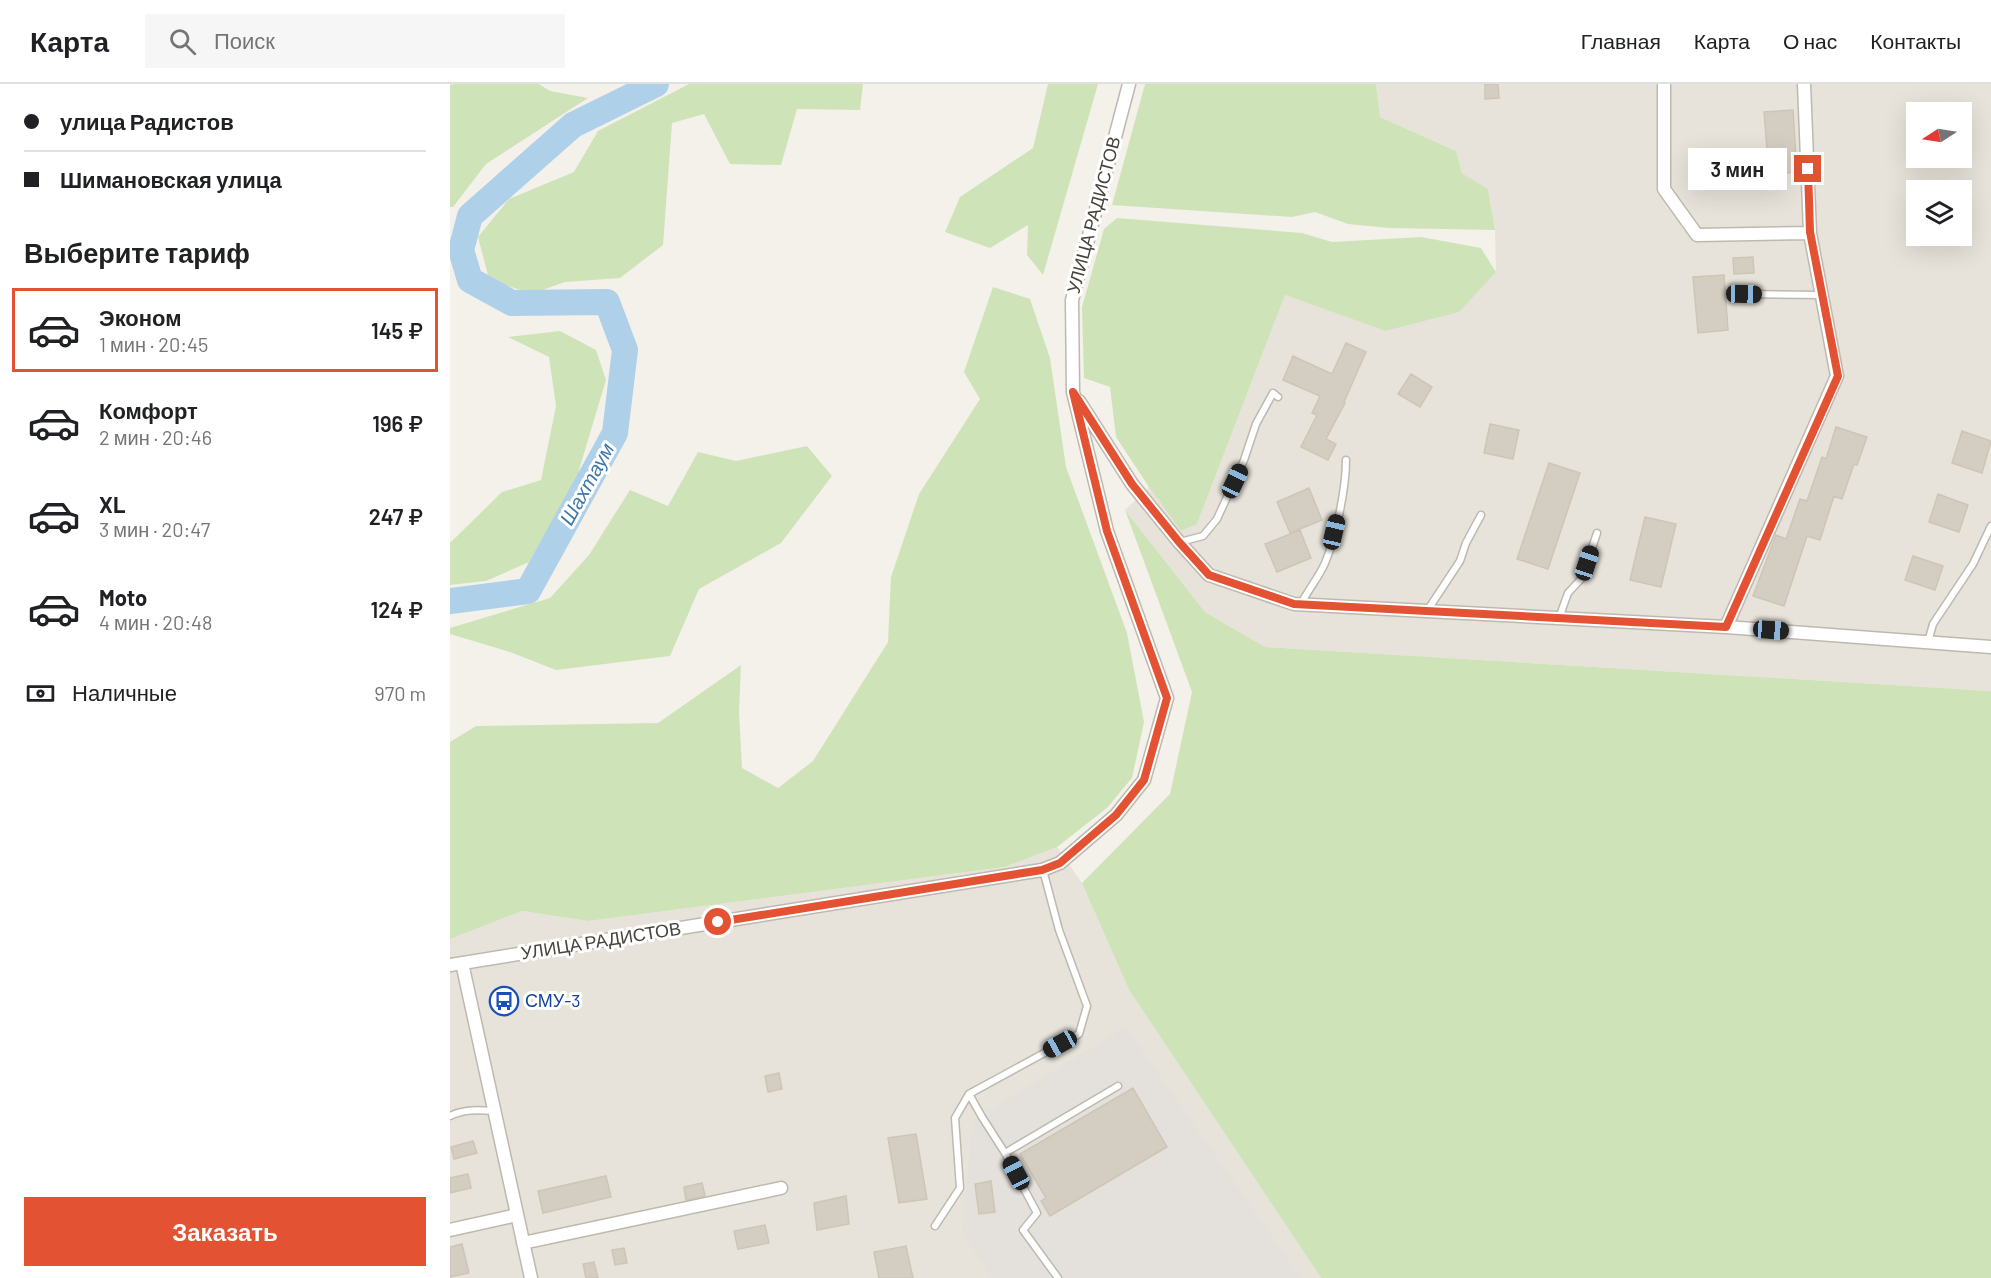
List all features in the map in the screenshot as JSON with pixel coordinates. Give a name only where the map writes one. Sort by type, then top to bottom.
[{"type":"street","name":"УЛИЦА РАДИСТОВ","points":[[456,964],[1042,870],[1060,863],[1116,815],[1144,780],[1167,698],[1107,531],[1073,392],[1072,300],[1129,84]]},
{"type":"street","points":[[1664,84],[1664,189],[1697,235],[1810,232]]},
{"type":"street","points":[[1726,627],[1838,376],[1810,232],[1804,84]]},
{"type":"street","points":[[1073,392],[1132,484],[1209,575],[1294,604],[1726,627],[1991,647]]},
{"type":"street","points":[[456,964],[495,1111],[531,1278]]},
{"type":"street","points":[[523,1243],[781,1188]]},
{"type":"street","points":[[450,1230],[517,1215]]},
{"type":"lane","points":[[1744,294],[1822,295]]},
{"type":"lane","points":[[1179,542],[1203,537],[1217,519],[1245,460],[1256,424],[1273,393],[1278,397]]},
{"type":"lane","points":[[1301,604],[1324,565],[1330,548],[1346,473],[1346,460]]},
{"type":"lane","points":[[1427,611],[1460,561],[1466,543],[1481,515]]},
{"type":"lane","points":[[1928,642],[1933,624],[1973,564],[1991,525]]},
{"type":"lane","points":[[1559,618],[1568,593],[1582,578],[1597,532]]},
{"type":"lane","points":[[935,1226],[960,1188],[955,1118],[969,1094],[1079,1034],[1087,1006],[1059,930],[1042,870]]},
{"type":"lane","points":[[1005,1153],[1118,1086]]},
{"type":"lane","points":[[969,1094],[1005,1153],[1037,1213],[1023,1230],[1058,1278]]},
{"type":"lane","points":[[450,1116],[473,1110],[495,1111]]},
{"type":"shaded area","points":[[1376,84],[1991,84],[1991,691],[1265,647],[1205,612],[1125,510],[1149,487],[1181,531],[1197,524],[1285,295],[1385,331],[1496,272],[1495,230],[1488,189],[1462,173],[1456,151],[1380,117]]},
{"type":"shaded area","points":[[1057,847],[1082,883],[1129,990],[1321,1278],[450,1278],[450,939],[522,911],[588,921],[1005,867]]},
{"type":"shaded area","points":[[1126,1027],[1301,1278],[992,1278],[962,1233],[973,1120]]},
{"type":"green space","points":[[539,84],[550,91],[588,98],[486,164],[453,207],[450,207],[450,85]]},
{"type":"green space","points":[[689,84],[863,84],[860,110],[797,109],[781,165],[730,164],[704,114],[672,123],[663,245],[620,278],[565,282],[531,294],[489,279],[478,237],[509,199],[574,172],[598,131]]},
{"type":"green space","points":[[1048,84],[1098,84],[1043,275],[1027,255],[1028,225],[990,248],[945,232],[960,197],[1033,148]]},
{"type":"green space","points":[[1145,84],[1376,84],[1380,117],[1456,151],[1462,173],[1488,189],[1495,230],[1389,228],[1348,224],[1315,212],[1292,217],[1112,205]]},
{"type":"green space","points":[[1117,218],[1302,233],[1332,242],[1421,237],[1481,248],[1496,272],[1459,312],[1385,331],[1285,295],[1197,524],[1181,531],[1116,437],[1110,387],[1084,378],[1082,307],[1104,229]]},
{"type":"green space","points":[[993,287],[1030,299],[1050,358],[1066,467],[1127,633],[1144,722],[1132,778],[1107,808],[1057,847],[1005,867],[588,921],[522,911],[450,939],[450,742],[476,726],[658,723],[741,665],[739,711],[742,768],[778,788],[813,761],[888,642],[891,577],[919,494],[980,399],[964,372]]},
{"type":"green space","points":[[560,331],[596,350],[606,380],[576,480],[529,562],[486,581],[450,585],[450,543],[502,492],[541,480],[556,406],[549,357],[508,337]]},
{"type":"green space","points":[[807,446],[832,476],[781,543],[699,589],[670,656],[556,670],[510,652],[450,634],[450,628],[550,598],[589,555],[630,490],[668,506],[698,452],[736,461]]},
{"type":"green space","points":[[1125,510],[1205,612],[1265,647],[1991,691],[1991,1278],[1321,1278],[1129,990],[1082,883],[1170,794],[1192,692]]},
{"type":"building","points":[[1485,84],[1498,84],[1499,98],[1485,99]]},
{"type":"building","points":[[1793,110],[1797,172],[1769,175],[1764,112]]},
{"type":"building","points":[[1753,257],[1754,273],[1734,274],[1733,258]]},
{"type":"building","points":[[1724,275],[1728,330],[1698,333],[1693,277]]},
{"type":"building","points":[[1346,343],[1366,352],[1345,403],[1326,439],[1336,444],[1328,460],[1301,447],[1317,415],[1312,413],[1320,396],[1283,380],[1293,356],[1332,374]]},
{"type":"building","points":[[1411,374],[1432,387],[1420,407],[1398,394]]},
{"type":"building","points":[[1490,424],[1519,430],[1513,459],[1484,453]]},
{"type":"building","points":[[1836,427],[1867,437],[1857,465],[1854,464],[1842,499],[1834,496],[1820,540],[1807,536],[1784,606],[1753,596],[1776,535],[1786,539],[1800,499],[1807,501],[1822,457],[1826,459]]},
{"type":"building","points":[[1962,431],[1991,441],[1982,473],[1952,463]]},
{"type":"building","points":[[1549,463],[1580,473],[1548,569],[1517,559]]},
{"type":"building","points":[[1309,488],[1322,520],[1290,533],[1277,502]]},
{"type":"building","points":[[1938,494],[1968,505],[1959,532],[1929,522]]},
{"type":"building","points":[[1645,517],[1676,524],[1661,587],[1630,580]]},
{"type":"building","points":[[1300,530],[1311,558],[1277,572],[1265,544]]},
{"type":"building","points":[[1913,556],[1943,566],[1935,590],[1905,580]]},
{"type":"building","points":[[779,1073],[782,1089],[768,1092],[765,1076]]},
{"type":"building","points":[[1133,1088],[1167,1147],[1050,1216],[1041,1201],[1046,1198],[1020,1154]]},
{"type":"building","points":[[916,1134],[927,1199],[899,1203],[888,1138]]},
{"type":"building","points":[[473,1141],[477,1153],[454,1159],[451,1147]]},
{"type":"building","points":[[468,1174],[471,1188],[450,1193],[450,1178]]},
{"type":"building","points":[[606,1176],[611,1197],[543,1213],[538,1191]]},
{"type":"building","points":[[991,1181],[995,1212],[979,1214],[975,1184]]},
{"type":"building","points":[[702,1183],[705,1196],[686,1200],[684,1187]]},
{"type":"building","points":[[846,1196],[849,1224],[817,1230],[814,1203]]},
{"type":"building","points":[[765,1225],[769,1243],[738,1249],[734,1231]]},
{"type":"building","points":[[462,1244],[469,1273],[450,1277],[450,1247]]},
{"type":"building","points":[[906,1246],[913,1278],[879,1278],[874,1252]]},
{"type":"building","points":[[624,1248],[627,1263],[615,1265],[612,1250]]},
{"type":"building","points":[[594,1262],[598,1278],[586,1278],[583,1264]]},
{"type":"waterway","name":"Шахтаум","points":[[450,601],[528,591],[615,433],[625,350],[607,302],[512,303],[470,280],[461,250],[470,216],[573,125],[656,84]]},
{"type":"place","name":"СМУ-3","points":[[504,1001]]},
{"type":"route","points":[[718,922],[1042,870],[1060,863],[1116,815],[1144,780],[1167,698],[1107,531],[1073,392],[1132,484],[1209,575],[1294,604],[1726,627],[1838,376],[1810,232],[1808,169]]}]
